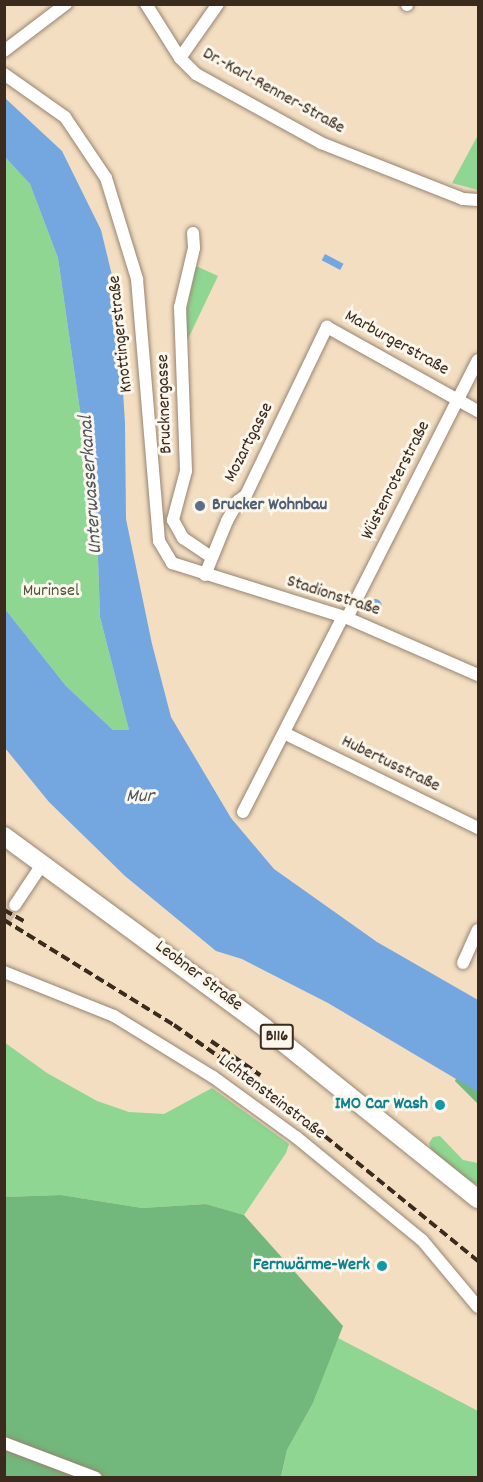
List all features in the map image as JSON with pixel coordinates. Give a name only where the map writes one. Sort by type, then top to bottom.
[{"type":"main road","name":"Leobner Straße","points":[[4,836],[266,1028],[476,1195]]},
{"type":"street","points":[[4,51],[66,4]]},
{"type":"street","name":"Dr.-Karl-Renner-Straße","points":[[146,4],[180,58],[196,74],[321,143],[463,199],[478,200]]},
{"type":"street","points":[[180,58],[218,4]]},
{"type":"street","name":"Knottingerstraße","points":[[4,74],[65,117],[106,178],[136,279],[159,541],[170,566]]},
{"type":"street","name":"Brucknergasse","points":[[193,233],[194,249],[180,307],[186,471],[173,520],[183,538],[210,556]]},
{"type":"street","name":"Mozartgasse","points":[[205,575],[210,556],[238,501],[246,495],[327,327]]},
{"type":"street","name":"Marburgerstraße","points":[[327,327],[478,411]]},
{"type":"street","name":"Wüstenroterstraße","points":[[345,617],[478,360]]},
{"type":"street","name":"Stadionstraße","points":[[170,566],[345,617],[478,675]]},
{"type":"street","points":[[243,812],[286,734],[345,617]]},
{"type":"street","name":"Hubertusstraße","points":[[286,734],[478,828]]},
{"type":"street","points":[[15,905],[43,863]]},
{"type":"street","points":[[463,963],[478,930]]},
{"type":"street","name":"Lichtensteinstraße","points":[[4,972],[114,1016],[205,1071],[296,1137],[422,1240],[478,1307]]},
{"type":"street","points":[[4,1443],[96,1478]]},
{"type":"green space","points":[[478,135],[478,190],[452,183]]},
{"type":"green space","name":"Murinsel","points":[[5,157],[30,184],[58,258],[97,529],[100,617],[129,730],[113,730],[66,686],[5,609]]},
{"type":"green space","points":[[196,266],[218,276],[187,341],[186,315]]},
{"type":"green space","points":[[4,1042],[47,1073],[97,1101],[129,1112],[164,1114],[212,1088],[289,1144],[286,1153],[244,1215],[206,1204],[142,1208],[61,1195],[5,1197]]},
{"type":"green space","points":[[457,1076],[478,1092],[478,1104],[455,1081]]},
{"type":"green space","points":[[440,1136],[463,1160],[478,1163],[478,1185],[459,1175],[431,1149],[429,1143],[433,1137]]},
{"type":"green space","points":[[61,1195],[142,1208],[206,1204],[244,1215],[343,1326],[313,1403],[287,1450],[281,1477],[5,1477],[4,1197]]},
{"type":"green space","points":[[338,1338],[478,1411],[478,1477],[281,1478],[287,1450],[313,1403]]},
{"type":"water","name":"Mur","points":[[5,98],[62,151],[101,230],[117,296],[125,423],[126,519],[152,644],[171,717],[231,818],[274,869],[377,942],[478,1000],[478,1092],[328,1003],[242,959],[216,951],[125,876],[49,802],[5,748],[5,609],[66,686],[113,730],[129,730],[100,617],[97,529],[58,258],[30,184],[5,157]]},
{"type":"water","points":[[325,254],[344,264],[340,270],[322,260]]},
{"type":"water","points":[[375,599],[380,601],[382,606],[380,611],[375,613],[370,611],[368,606],[370,601]]},
{"type":"tunnel","points":[[4,921],[15,905]]},
{"type":"railway","points":[[4,910],[24,921]]},
{"type":"railway","points":[[4,920],[174,1025],[283,1102],[478,1261]]},
{"type":"railway","points":[[211,1041],[260,1075]]},
{"type":"place","name":"Brucker Wohnbau","points":[[200,506]]},
{"type":"place","name":"IMO Car Wash","points":[[440,1105]]},
{"type":"place","name":"Fernwärme-Werk","points":[[382,1266]]},
{"type":"water label","name":"Unterwasserkanal","points":[[92,485]]}]
